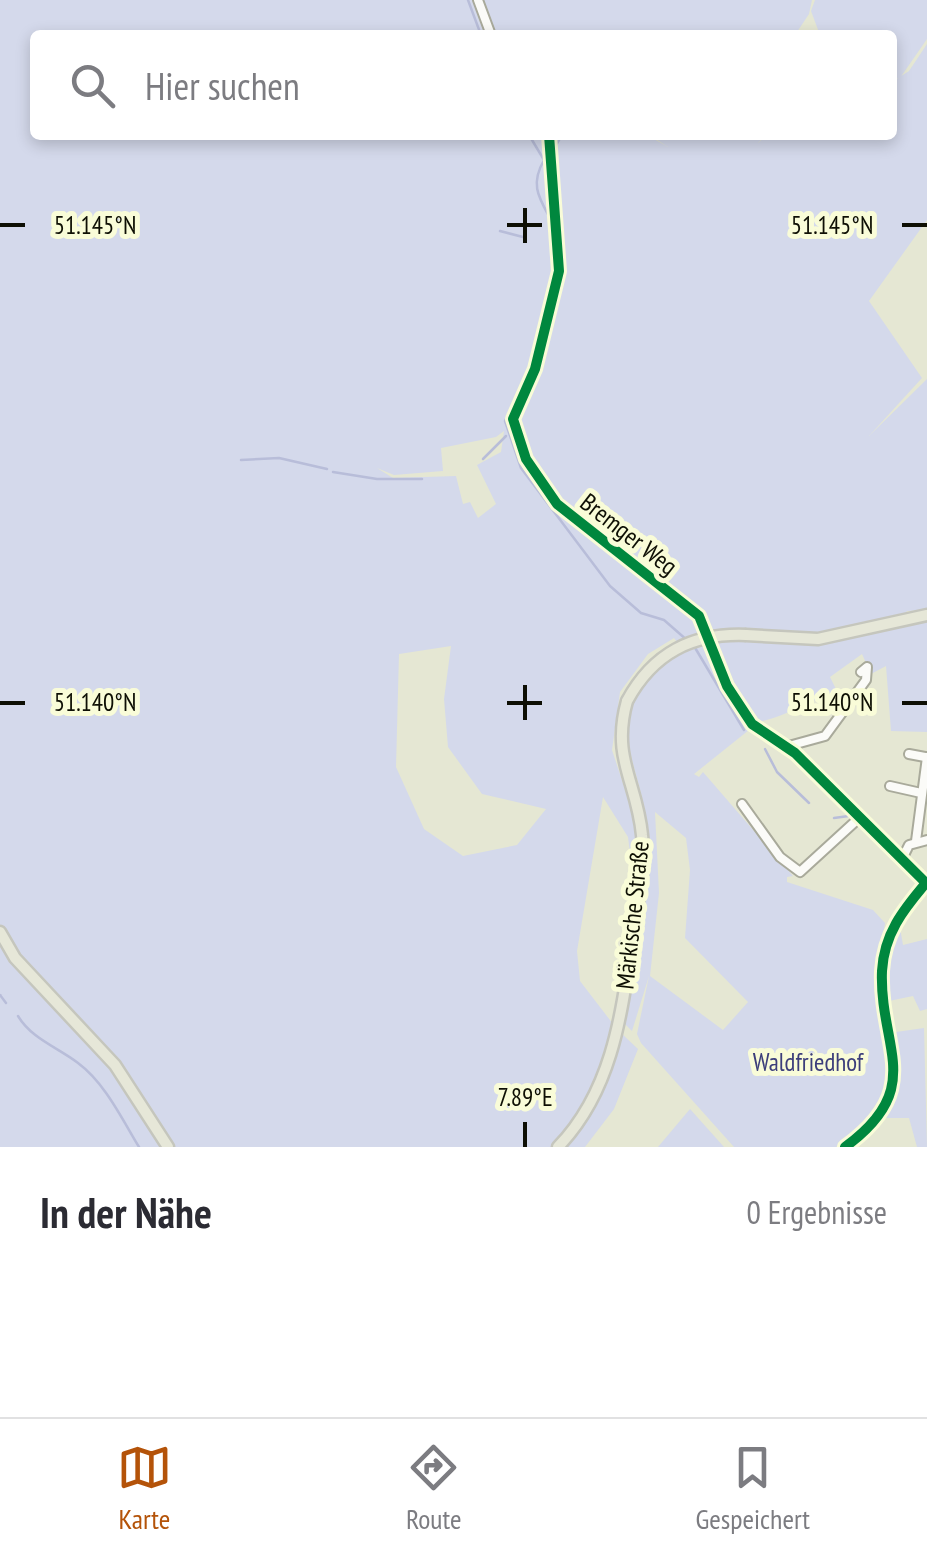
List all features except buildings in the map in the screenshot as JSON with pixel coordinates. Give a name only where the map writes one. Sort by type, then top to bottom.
[{"type":"main road","name":"Märkische Straße","points":[[558,1147],[579,1120],[606,1069],[622,1006],[644,850],[640,818],[620,752],[620,726],[638,680],[672,650],[705,637],[818,639],[927,615]]},
{"type":"main road","points":[[0,932],[15,958],[115,1065],[168,1147]]},
{"type":"street","points":[[478,0],[489,30]]},
{"type":"street","name":"Bremger Weg","points":[[551,140],[560,271],[535,369],[514,412],[513,431],[526,459],[558,504],[699,616],[737,702],[752,724],[784,747],[926,883]]},
{"type":"street","points":[[784,747],[824,736],[866,680],[867,667],[861,672]]},
{"type":"street","points":[[902,859],[916,840],[926,757],[910,754]]},
{"type":"street","points":[[890,786],[921,793]]},
{"type":"street","points":[[742,804],[780,858],[800,872],[856,816]]},
{"type":"street","points":[[916,840],[927,840]]},
{"type":"street","points":[[845,1147],[877,1119],[890,1094],[895,1056],[882,968],[898,915],[926,883]]},
{"type":"green space","name":"Waldfriedhof","points":[[0,0],[812,0],[809,14],[798,30],[30,30],[30,140],[656,140],[668,147],[658,140],[897,140],[897,79],[909,71],[927,44],[927,220],[869,301],[922,378],[869,436],[927,379],[927,610],[907,611],[899,623],[927,619],[927,732],[891,731],[886,666],[871,674],[862,654],[830,677],[837,691],[779,716],[748,722],[749,730],[694,774],[699,777],[703,772],[793,876],[787,877],[787,882],[873,910],[885,923],[878,974],[892,1046],[889,1088],[874,1117],[836,1147],[734,1147],[641,1043],[637,1034],[649,976],[632,1031],[623,1022],[647,847],[646,818],[628,742],[627,718],[634,695],[652,673],[683,650],[674,638],[648,654],[620,692],[612,750],[637,826],[634,884],[628,837],[603,797],[577,951],[580,981],[613,1024],[592,1091],[574,1122],[552,1147],[0,1147]],"holes":[[[504,431],[501,452],[477,465],[496,504],[478,518],[470,502],[463,504],[456,476],[393,478],[377,468],[394,475],[443,471],[441,448],[496,437]],[[451,646],[444,699],[448,747],[482,794],[546,809],[517,845],[463,856],[424,829],[396,767],[399,654]],[[655,812],[686,838],[690,870],[685,938],[748,1002],[723,1030],[650,976],[659,893]]]},
{"type":"green space","points":[[815,0],[927,0],[927,39],[897,78],[897,30],[818,30],[811,11]]},
{"type":"green space","points":[[899,922],[903,945],[927,939],[927,1009],[920,1011],[913,996],[889,1001],[886,966]]},
{"type":"green space","points":[[924,1028],[927,1147],[917,1147],[909,1118],[882,1118],[896,1087],[896,1032]]},
{"type":"green space","points":[[622,1034],[638,1049],[614,1109],[585,1147],[563,1147],[595,1103]]},
{"type":"green space","points":[[690,1109],[724,1147],[658,1147]]},
{"type":"waterway","points":[[468,0],[479,30]]},
{"type":"waterway","points":[[532,140],[544,160],[537,185],[552,222]]},
{"type":"waterway","points":[[556,145],[559,140]]},
{"type":"waterway","points":[[500,231],[523,237]]},
{"type":"waterway","points":[[551,287],[553,274]]},
{"type":"waterway","points":[[544,316],[548,299]]},
{"type":"waterway","points":[[539,340],[542,324]]},
{"type":"waterway","points":[[533,362],[505,421],[521,468],[610,586],[641,613],[664,620],[688,641]]},
{"type":"waterway","points":[[483,459],[506,436]]},
{"type":"waterway","points":[[241,460],[279,458],[327,469]]},
{"type":"waterway","points":[[333,472],[377,479],[422,479]]},
{"type":"waterway","points":[[694,646],[744,730]]},
{"type":"waterway","points":[[765,749],[777,772],[809,803]]},
{"type":"waterway","points":[[834,818],[856,815]]},
{"type":"waterway","points":[[0,995],[6,1003]]},
{"type":"waterway","points":[[18,1016],[30,1031],[78,1063],[97,1081],[139,1147]]},
{"type":"cycle path","points":[[549,140],[559,271],[535,369],[513,419],[526,459],[557,504],[699,616],[727,686],[752,724],[795,753],[927,884]]},
{"type":"cycle path","points":[[845,1147],[870,1125],[885,1105],[892,1085],[893,1065],[883,998],[886,945],[896,923],[926,883]]}]
